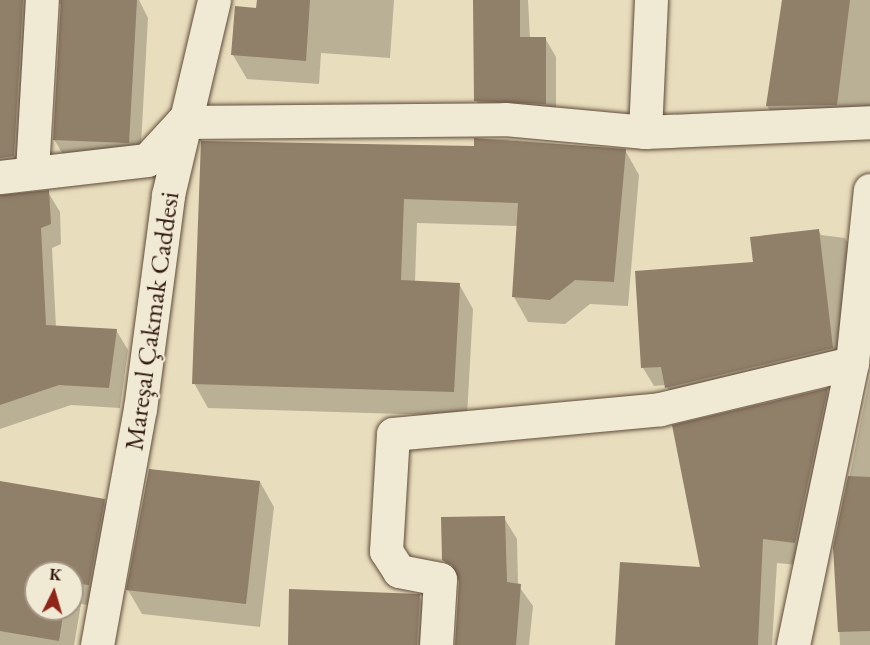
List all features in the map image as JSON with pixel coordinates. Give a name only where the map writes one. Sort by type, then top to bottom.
[{"type":"street","points":[[32,171],[42,0]]},
{"type":"street","name":"Mareşal Çakmak Caddesi","points":[[97,645],[140,409],[168,195],[182,122],[214,0]]},
{"type":"street","points":[[645,132],[651,0]]},
{"type":"street","points":[[0,177],[32,171],[147,160],[182,122],[505,119],[645,132],[870,122]]},
{"type":"street","points":[[794,645],[852,363],[870,190]]},
{"type":"street","points":[[436,645],[440,579],[399,571],[386,551],[393,434],[660,409],[852,363]]},
{"type":"building","points":[[0,0],[23,0],[14,156],[0,158]]},
{"type":"building","points":[[61,0],[137,0],[129,143],[53,140]]},
{"type":"building","points":[[257,0],[310,0],[306,61],[231,55],[235,6],[256,8]]},
{"type":"building","points":[[473,0],[520,0],[520,37],[546,37],[546,104],[474,101]]},
{"type":"building","points":[[782,0],[850,0],[837,105],[766,106]]},
{"type":"building","points":[[474,138],[626,149],[614,282],[575,280],[550,300],[512,297],[518,203],[404,199],[401,280],[460,283],[454,392],[192,384],[201,141],[474,146]]},
{"type":"building","points":[[49,190],[51,224],[41,228],[46,325],[117,329],[109,388],[59,385],[0,405],[0,195]]},
{"type":"building","points":[[819,229],[833,348],[665,388],[661,367],[641,368],[635,271],[753,262],[750,237]]},
{"type":"building","points":[[828,388],[795,543],[763,539],[758,645],[615,645],[620,562],[700,567],[672,425]]},
{"type":"building","points":[[149,469],[260,481],[246,604],[126,590]]},
{"type":"building","points":[[848,476],[870,477],[870,631],[838,632],[833,547]]},
{"type":"building","points":[[0,481],[105,499],[89,585],[84,584],[84,561],[24,561],[24,621],[62,621],[59,641],[0,631]]},
{"type":"building","points":[[505,516],[507,582],[521,584],[516,645],[455,645],[459,580],[452,565],[442,560],[441,517]]},
{"type":"building","points":[[289,589],[420,594],[417,645],[288,645]]}]
